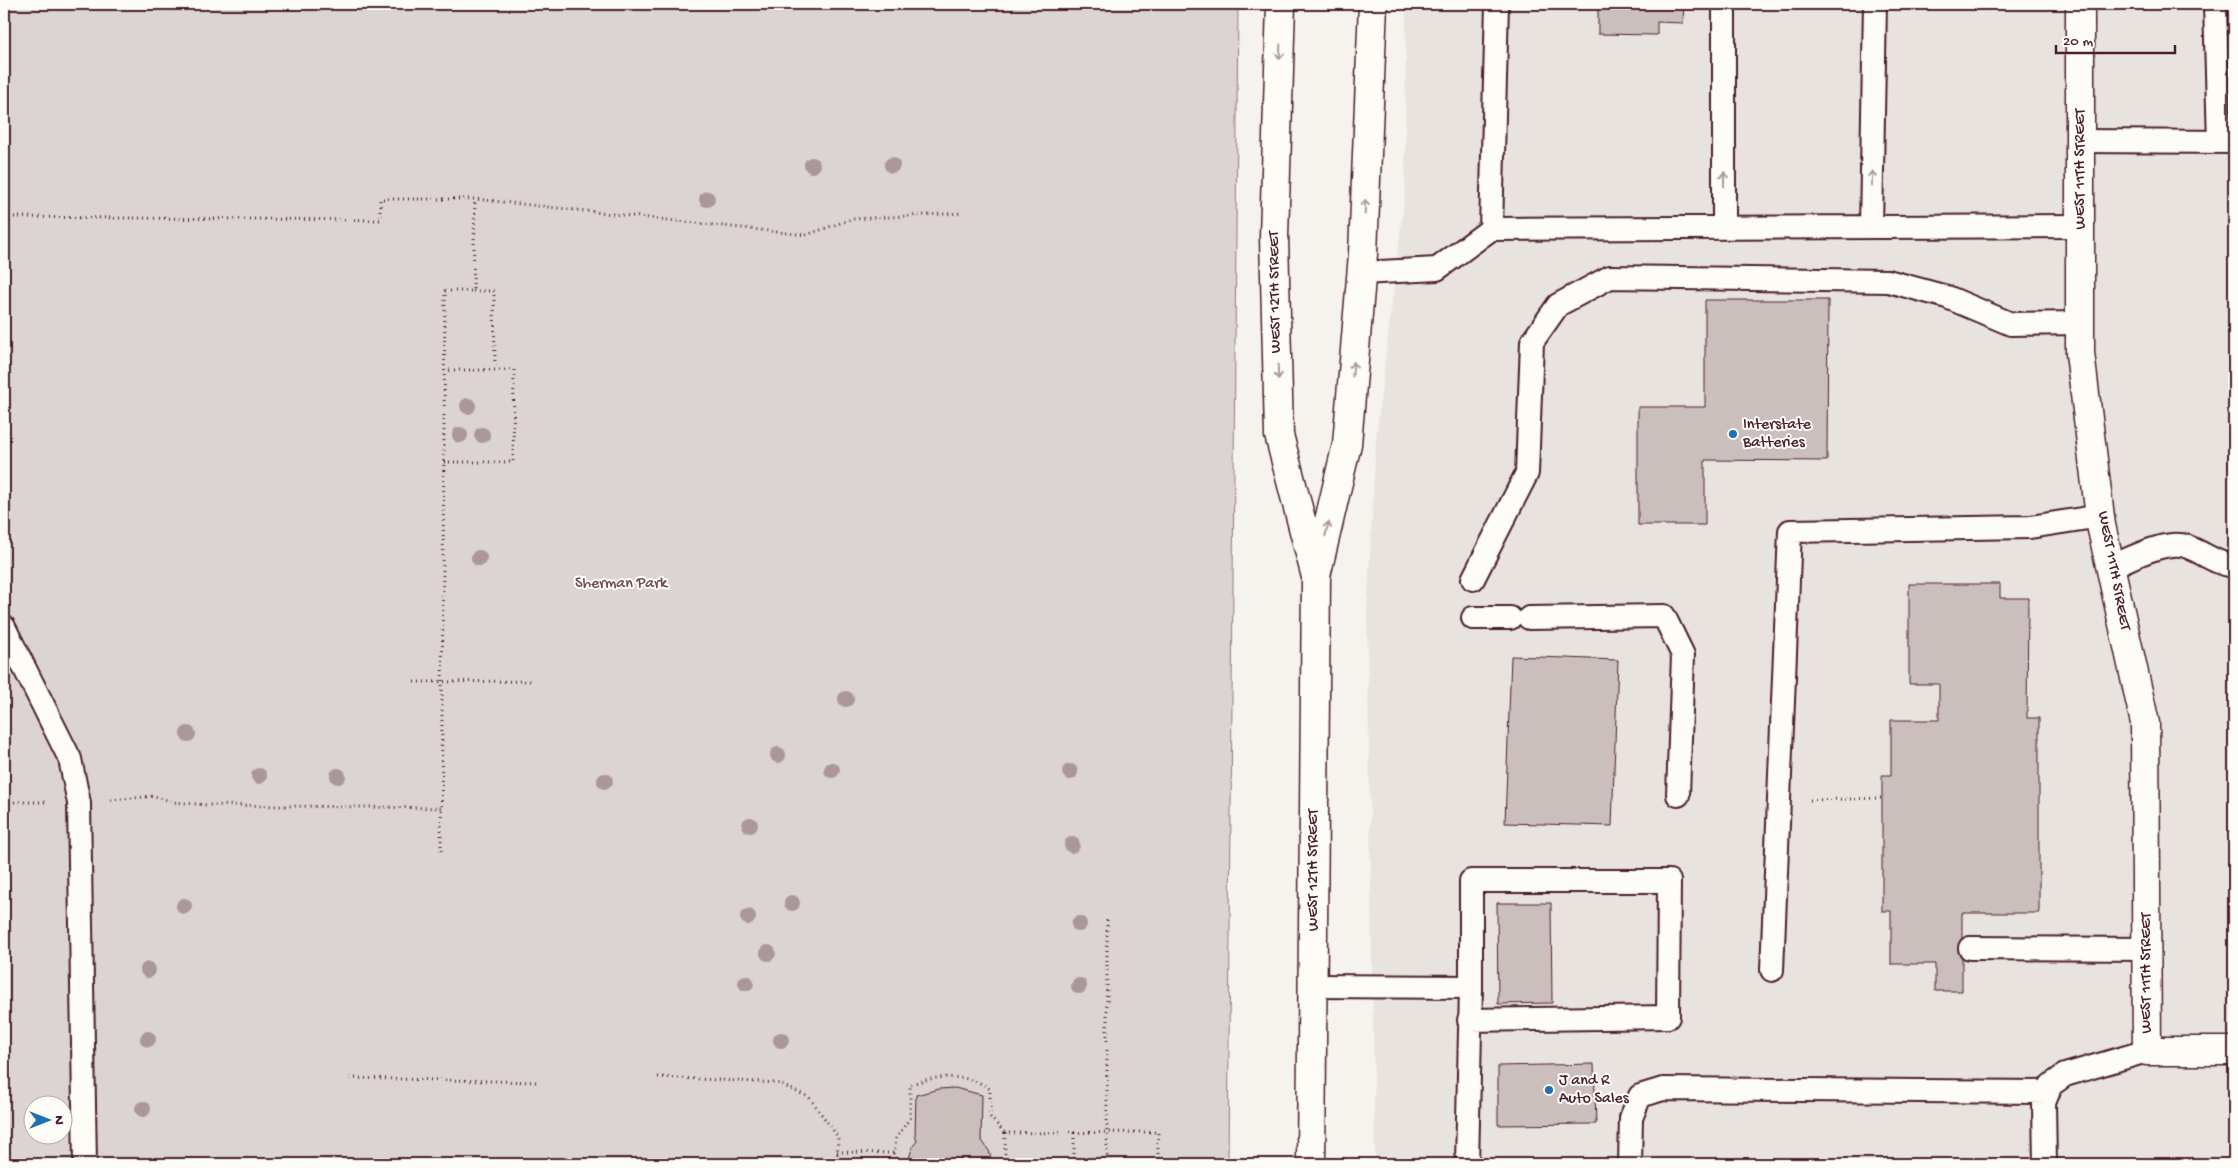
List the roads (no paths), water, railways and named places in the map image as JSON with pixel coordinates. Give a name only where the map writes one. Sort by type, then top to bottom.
[{"type":"main road","name":"WEST 12TH STREET","points":[[1281,4],[1274,237],[1280,435],[1316,576]]},
{"type":"main road","name":"WEST 12TH STREET","points":[[1311,1164],[1316,576],[1346,444],[1361,273],[1373,4]]},
{"type":"main road","name":"WEST 11TH STREET","points":[[2080,4],[2082,141],[2080,353],[2100,516],[2144,723],[2147,1051],[2234,1050]]},
{"type":"lane","points":[[1491,229],[1497,4]]},
{"type":"lane","points":[[1724,4],[1724,227]]},
{"type":"lane","points":[[1871,227],[1875,4]]},
{"type":"lane","points":[[2082,141],[2227,142],[2216,4]]},
{"type":"lane","points":[[1361,273],[1437,269],[1491,229],[2081,226]]},
{"type":"lane","points":[[1473,579],[1527,473],[1532,342],[1558,305],[1610,277],[1888,281],[1947,297],[2011,324],[2080,323]]},
{"type":"lane","points":[[1772,970],[1790,531],[2030,527],[2100,516]]},
{"type":"lane","points":[[2110,567],[2159,547],[2186,545],[2222,565],[2234,566]]},
{"type":"lane","points":[[1473,618],[1664,616],[1683,655],[1678,795]]},
{"type":"lane","points":[[4,627],[70,759],[79,803],[85,1164]]},
{"type":"lane","points":[[1467,1164],[1470,1020],[1471,987],[1471,880],[1669,880],[1668,1017],[1470,1020]]},
{"type":"lane","points":[[1970,948],[2146,949]]},
{"type":"lane","points":[[1313,986],[1471,987]]},
{"type":"lane","points":[[2045,1164],[2044,1103],[2050,1085],[2065,1075],[2147,1051]]},
{"type":"lane","points":[[1630,1164],[1630,1118],[1640,1096],[1663,1089],[2048,1092]]},
{"type":"place","name":"Interstate Batteries","points":[[1733,434]]},
{"type":"place","name":"J and R Auto Sales","points":[[1549,1090]]},
{"type":"park label","name":"Sherman Park","points":[[621,584]]}]
